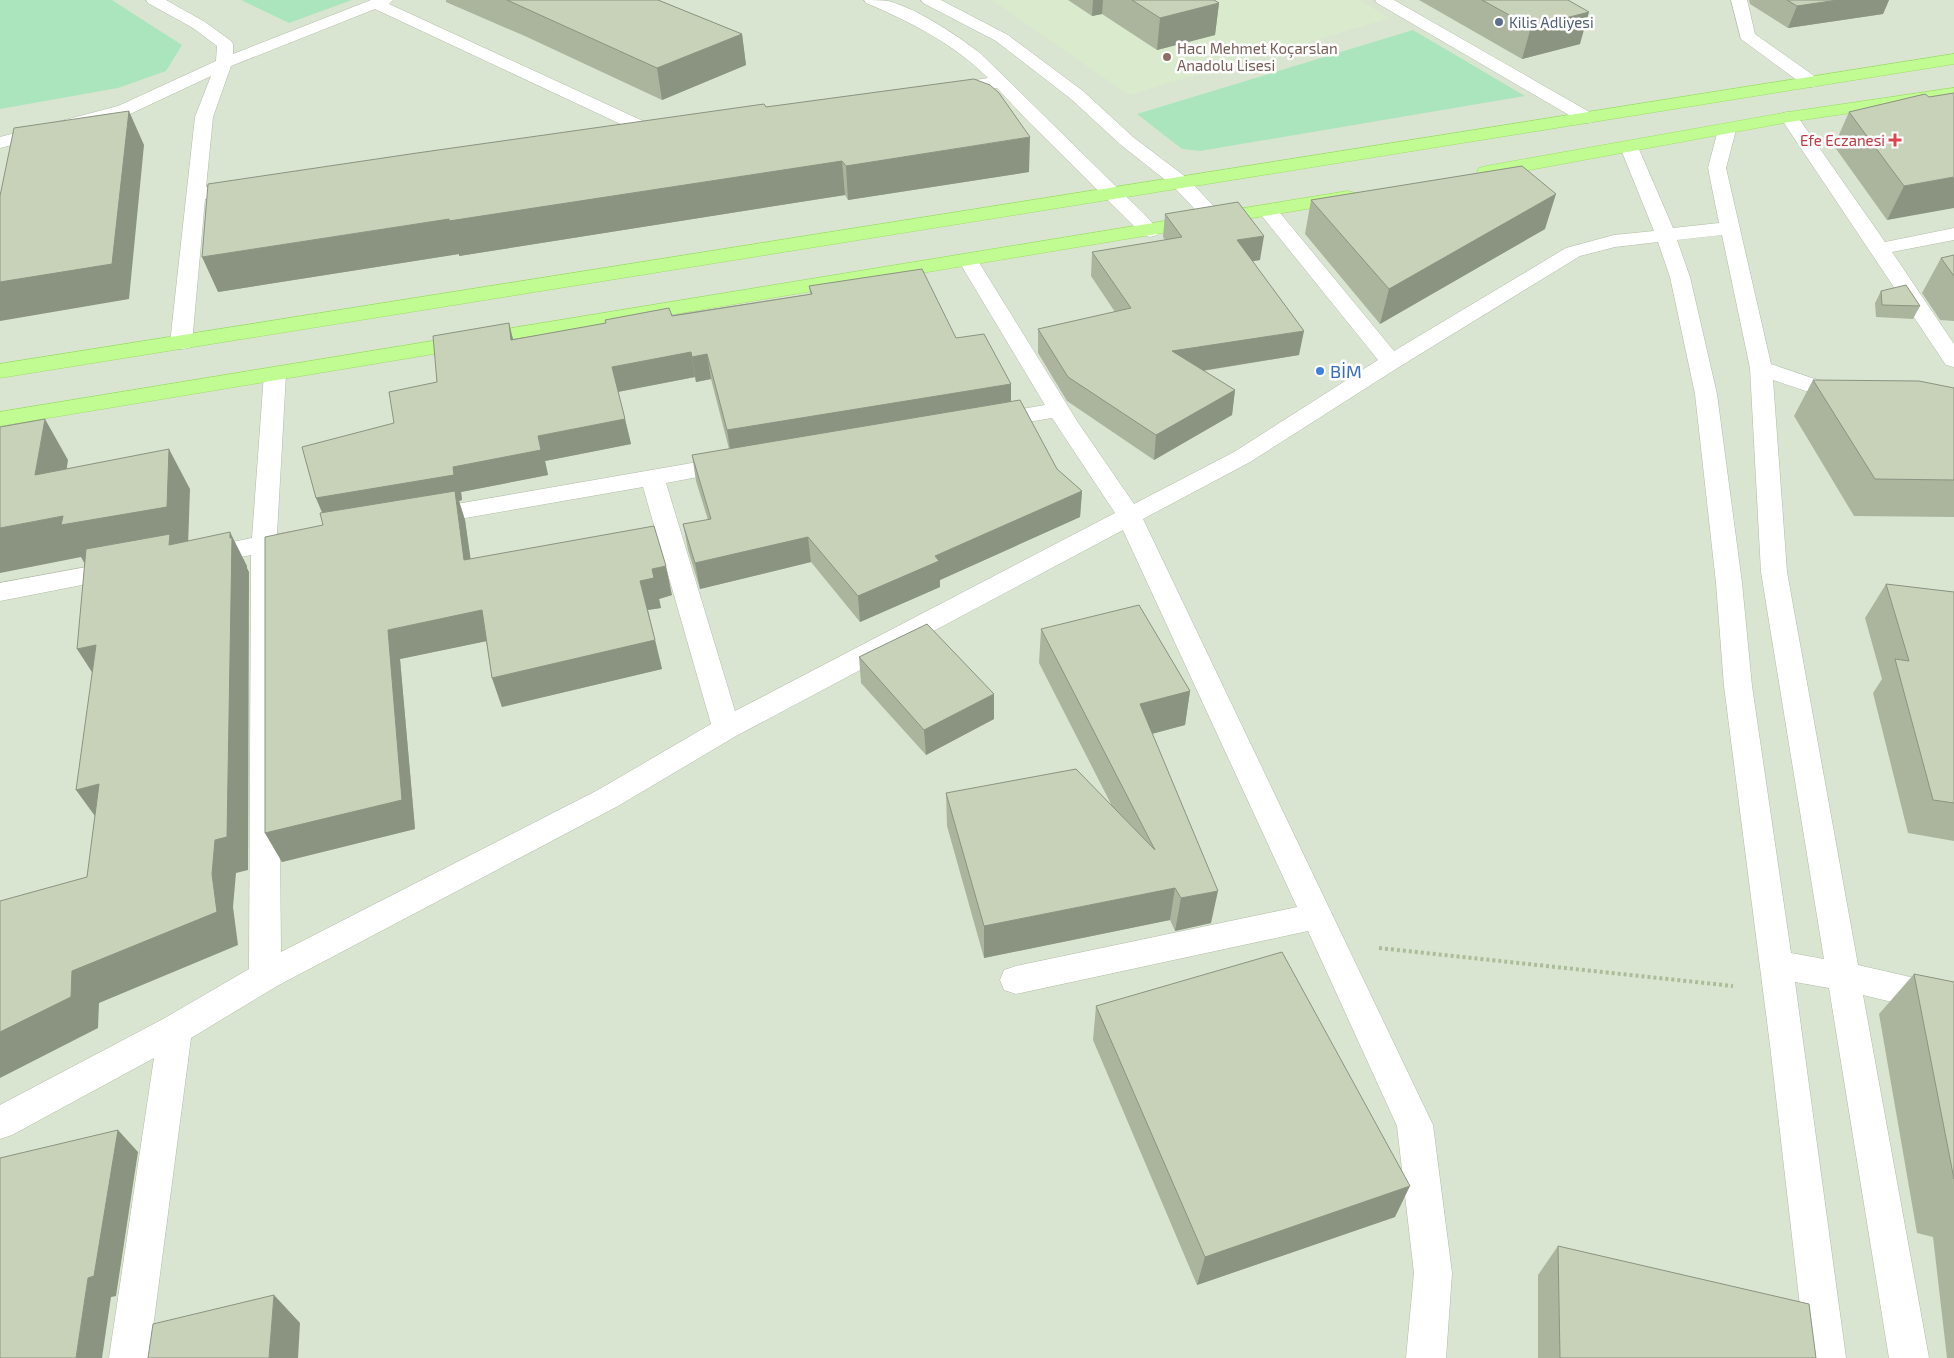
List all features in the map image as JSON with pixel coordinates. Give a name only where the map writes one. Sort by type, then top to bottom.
[{"type":"main road","points":[[0,372],[1954,59]]},
{"type":"main road","points":[[1464,177],[1727,130],[1789,117],[1954,93]]},
{"type":"main road","points":[[0,419],[1269,212],[1366,194]]},
{"type":"street","points":[[154,0],[199,25],[225,44],[224,63],[204,117],[181,343]]},
{"type":"street","points":[[872,0],[888,6],[946,37],[985,66],[1150,231]]},
{"type":"street","points":[[930,0],[1002,38],[1077,95],[1127,141],[1180,182],[1216,220]]},
{"type":"street","points":[[1383,0],[1587,118]]},
{"type":"street","points":[[1739,0],[1747,36],[1812,82]]},
{"type":"street","points":[[0,143],[124,110],[224,63],[380,2],[650,131]]},
{"type":"street","points":[[932,91],[1000,82]]},
{"type":"street","points":[[1789,117],[1954,360]]},
{"type":"street","points":[[620,135],[669,128]]},
{"type":"street","points":[[1727,130],[1717,168],[1761,368],[1774,572],[1909,1358]]},
{"type":"street","points":[[1629,147],[1666,236],[1680,277],[1706,394],[1729,584],[1738,686],[1826,1358]]},
{"type":"street","points":[[196,194],[265,185]]},
{"type":"street","points":[[1269,212],[1391,362]]},
{"type":"street","points":[[0,1123],[175,1030],[266,976],[608,798],[726,728],[1242,458],[1391,362],[1573,252],[1614,241],[1730,228]]},
{"type":"street","points":[[1880,249],[1954,234]]},
{"type":"street","points":[[968,260],[1058,410],[1130,517],[1415,1125],[1433,1273],[1426,1358]]},
{"type":"street","points":[[1761,368],[1847,398],[1867,402]]},
{"type":"street","points":[[266,976],[264,544],[275,374]]},
{"type":"street","points":[[971,424],[1058,410]]},
{"type":"street","points":[[400,521],[758,460]]},
{"type":"street","points":[[652,478],[726,728]]},
{"type":"street","points":[[176,560],[322,534]]},
{"type":"street","points":[[0,592],[137,567]]},
{"type":"street","points":[[1016,980],[1323,929]]},
{"type":"street","points":[[1777,978],[1844,976],[1954,1002]]},
{"type":"street","points":[[129,1358],[175,1030]]},
{"type":"path","points":[[1323,929],[1777,978]]},
{"type":"shaded area","points":[[0,0],[1954,0],[1954,1358],[0,1358]]},
{"type":"shaded area","name":"Hacı Mehmet Koçarslan Anadolu Lisesi","points":[[992,0],[1359,0],[1390,18],[1129,95]]},
{"type":"green space","points":[[0,0],[112,0],[182,45],[166,71],[118,88],[0,109]]},
{"type":"green space","points":[[241,0],[352,0],[289,23]]},
{"type":"green space","points":[[1413,30],[1525,96],[1200,151],[1182,149],[1137,114]]},
{"type":"building","points":[[507,0],[658,0],[742,34],[657,68]]},
{"type":"building","points":[[1132,0],[1214,0],[1219,3],[1160,18]]},
{"type":"building","points":[[1482,0],[1568,0],[1589,12],[1531,27]]},
{"type":"building","points":[[1787,0],[1838,0],[1797,6]]},
{"type":"building","points":[[974,79],[990,85],[999,93],[1030,137],[846,166],[842,161],[202,257],[208,184],[764,104],[766,107]]},
{"type":"building","points":[[1954,93],[1954,177],[1904,186],[1849,112],[1925,94],[1929,97]]},
{"type":"building","points":[[129,111],[112,264],[0,282],[0,196],[14,128]]},
{"type":"building","points":[[1522,166],[1556,194],[1389,289],[1311,200]]},
{"type":"building","points":[[1238,202],[1264,236],[1237,240],[1304,331],[1172,351],[1235,390],[1156,435],[1068,377],[1038,329],[1131,308],[1092,252],[1182,237],[1165,214]]},
{"type":"building","points":[[1954,255],[1954,276],[1941,258]]},
{"type":"building","points":[[922,269],[956,338],[984,334],[1011,384],[727,430],[707,354],[692,357],[691,352],[612,367],[625,419],[538,436],[541,450],[453,467],[454,475],[316,498],[302,447],[394,423],[389,392],[437,382],[433,336],[509,323],[511,340],[606,323],[605,320],[669,308],[672,316],[812,294],[809,286]]},
{"type":"building","points":[[1906,285],[1920,306],[1882,305],[1881,291]]},
{"type":"building","points":[[1813,380],[1919,381],[1954,388],[1954,480],[1875,479]]},
{"type":"building","points":[[1020,400],[1057,469],[1082,491],[935,556],[939,561],[858,596],[808,537],[695,563],[683,524],[711,519],[692,455]]},
{"type":"building","points":[[45,419],[35,475],[169,449],[167,507],[61,525],[63,516],[0,528],[0,427]]},
{"type":"building","points":[[455,491],[464,560],[654,526],[666,566],[652,569],[654,578],[640,581],[655,640],[492,678],[482,610],[388,630],[402,800],[265,833],[265,537],[323,525],[320,513]]},
{"type":"building","points":[[230,532],[230,538],[232,538],[227,837],[215,840],[212,874],[217,912],[72,971],[71,997],[0,1032],[0,901],[87,877],[99,784],[76,790],[96,645],[77,649],[86,549],[170,534],[169,545]]},
{"type":"building","points":[[1886,584],[1954,592],[1954,803],[1933,800],[1895,659],[1909,661]]},
{"type":"building","points":[[1139,605],[1190,691],[1140,704],[1218,891],[1181,898],[1175,888],[984,926],[946,793],[1076,769],[1155,850],[1041,629]]},
{"type":"building","points":[[927,624],[994,694],[924,730],[859,657]]},
{"type":"building","points":[[1282,952],[1410,1186],[1205,1257],[1096,1006]]},
{"type":"building","points":[[1914,974],[1954,982],[1954,1179]]},
{"type":"building","points":[[118,1130],[94,1276],[88,1278],[76,1358],[0,1358],[0,1158]]},
{"type":"building","points":[[1558,1246],[1809,1304],[1816,1358],[1560,1358]]},
{"type":"building","points":[[274,1295],[269,1358],[148,1358],[153,1324]]},
{"type":"place","name":"Kilis Adliyesi","points":[[1499,22]]},
{"type":"place","name":"Hacı Mehmet Koçarslan Anadolu Lisesi","points":[[1167,57]]},
{"type":"place","name":"Efe Eczanesi","points":[[1895,140]]},
{"type":"place","name":"BİM","points":[[1320,371]]}]
